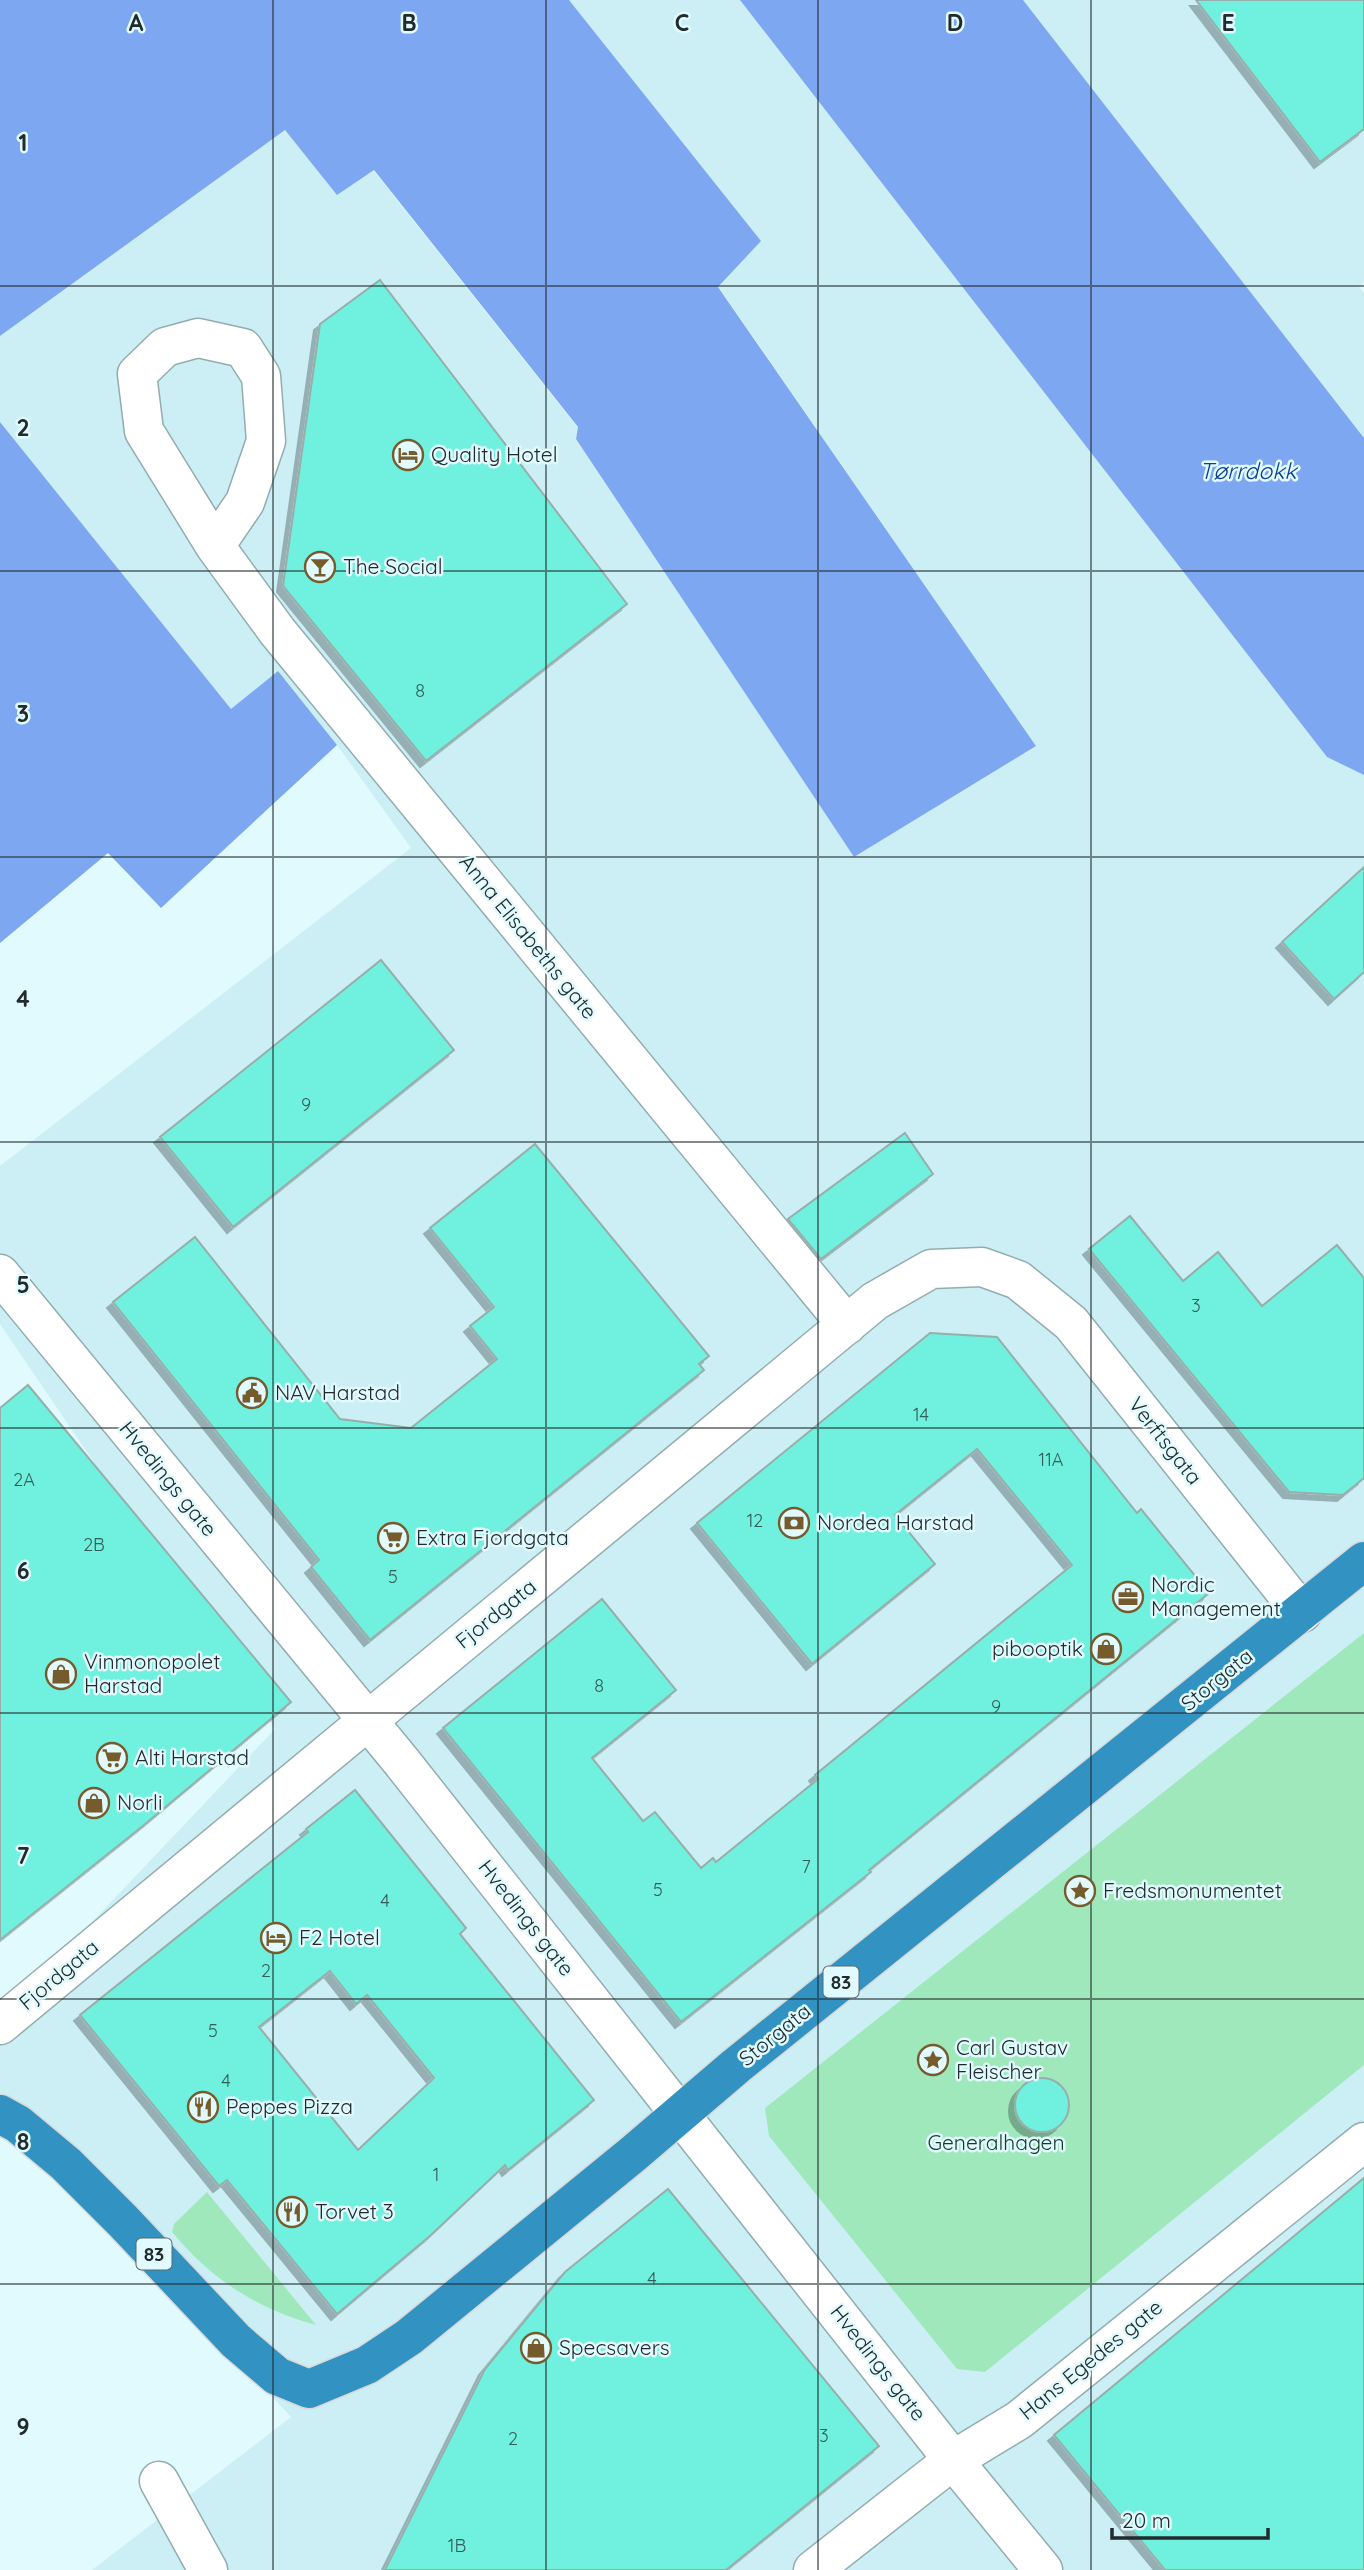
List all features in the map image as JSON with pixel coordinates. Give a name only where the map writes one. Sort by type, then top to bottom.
[{"type":"highway","name":"Storgata","points":[[0,2114],[18,2124],[66,2164],[236,2341],[277,2376],[309,2389],[366,2365],[410,2337],[736,2066],[1364,1561]]},
{"type":"street","name":"Anna Elisabeths gate","points":[[215,546],[245,502],[266,441],[261,376],[243,348],[198,338],[165,347],[137,374],[144,431],[215,546],[277,631],[846,1325]]},
{"type":"street","name":"Fjordgata","points":[[0,2025],[875,1301],[932,1269],[982,1267],[1018,1280]]},
{"type":"street","name":"Hvedings gate","points":[[0,1274],[418,1782],[953,2460],[1043,2570]]},
{"type":"street","name":"Verftsgata","points":[[1018,1280],[1070,1323],[1302,1613]]},
{"type":"street","name":"Hans Egedes gate","points":[[813,2570],[953,2460],[1018,2420],[1364,2142]]},
{"type":"street","points":[[159,2481],[208,2570]]},
{"type":"shaded area","points":[[569,0],[1364,0],[1364,282],[1359,287],[1364,293],[1364,2570],[92,2570],[291,2417],[0,2105],[0,2019],[275,1729],[0,1324],[0,1166],[411,848],[337,745],[278,671],[231,710],[0,422],[0,336],[285,130],[337,194],[373,170],[578,428],[576,439],[854,857],[1036,746],[718,286],[760,240]]},
{"type":"green space","name":"Generalhagen","points":[[1364,1633],[1364,2065],[985,2372],[957,2369],[769,2136],[765,2108]]},
{"type":"green space","points":[[207,2192],[316,2325],[274,2310],[236,2290],[203,2264],[172,2232],[174,2224]]},
{"type":"water","points":[[0,0],[569,0],[761,241],[718,287],[1036,746],[854,857],[576,439],[578,427],[374,170],[337,195],[285,130],[0,336]]},
{"type":"water","name":"Tørrdokk","points":[[740,0],[1023,0],[1364,438],[1364,775],[1327,757]]},
{"type":"water","points":[[0,422],[231,709],[278,671],[337,745],[161,908],[108,853],[0,943]]},
{"type":"building","points":[[1196,0],[1364,0],[1364,129],[1320,162]]},
{"type":"building","name":"Quality Hotel","points":[[380,280],[627,604],[426,761],[283,586],[320,324]]},
{"type":"building","points":[[1364,867],[1364,972],[1334,999],[1282,942]]},
{"type":"building","points":[[381,960],[454,1050],[233,1227],[160,1137]]},
{"type":"building","points":[[905,1133],[933,1174],[821,1259],[788,1219]]},
{"type":"building","points":[[535,1144],[709,1356],[699,1364],[704,1370],[370,1640],[311,1567],[319,1560],[113,1302],[195,1237],[340,1419],[411,1428],[497,1359],[470,1326],[494,1307],[430,1228]]},
{"type":"building","points":[[1130,1216],[1183,1281],[1218,1252],[1262,1306],[1337,1245],[1364,1278],[1364,1478],[1343,1495],[1289,1492],[1089,1249]]},
{"type":"building","points":[[930,1333],[997,1337],[1137,1513],[1141,1509],[1209,1593],[869,1870],[871,1872],[681,2022],[443,1728],[602,1599],[676,1690],[592,1758],[643,1821],[655,1812],[701,1868],[713,1858],[716,1862],[818,1779],[815,1775],[1072,1565],[977,1449],[895,1515],[935,1564],[812,1664],[697,1523]]},
{"type":"building","name":"Alti Harstad","points":[[28,1385],[291,1702],[144,1825],[0,1940],[0,1408]]},
{"type":"building","points":[[355,1790],[466,1928],[460,1934],[594,2100],[508,2170],[505,2165],[431,2235],[337,2314],[227,2180],[219,2186],[80,2015],[308,1832],[306,1829]],"holes":[[[330,1971],[356,2004],[367,1995],[434,2078],[358,2150],[259,2027]]]},
{"type":"building","points":[[1042,2078],[1061,2086],[1069,2105],[1061,2124],[1042,2132],[1023,2124],[1015,2105],[1023,2086]]},
{"type":"building","points":[[1364,2178],[1364,2570],[1165,2570],[1054,2435]]},
{"type":"building","points":[[668,2189],[879,2446],[726,2570],[385,2570],[485,2369],[565,2272]]},
{"type":"place","name":"Quality Hotel","points":[[408,455]]},
{"type":"place","name":"The Social","points":[[320,567]]},
{"type":"place","name":"NAV Harstad","points":[[252,1393]]},
{"type":"place","name":"Nordea Harstad","points":[[794,1523]]},
{"type":"place","name":"Extra Fjordgata","points":[[393,1538]]},
{"type":"place","name":"Nordic Management","points":[[1128,1597]]},
{"type":"place","name":"pibooptik","points":[[1106,1649]]},
{"type":"place","name":"Vinmonopolet Harstad","points":[[61,1674]]},
{"type":"place","name":"Alti Harstad","points":[[112,1758]]},
{"type":"place","name":"Norli","points":[[94,1803]]},
{"type":"place","name":"Fredsmonumentet","points":[[1080,1891]]},
{"type":"place","name":"F2 Hotel","points":[[276,1938]]},
{"type":"place","name":"Carl Gustav Fleischer","points":[[933,2060]]},
{"type":"place","name":"Peppes Pizza","points":[[203,2107]]},
{"type":"place","name":"Torvet 3","points":[[292,2212]]},
{"type":"place","name":"Specsavers","points":[[536,2348]]}]
